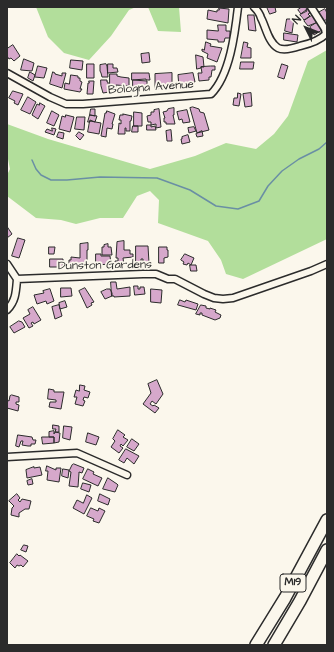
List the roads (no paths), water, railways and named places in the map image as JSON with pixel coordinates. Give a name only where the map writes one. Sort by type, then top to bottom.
[{"type":"highway","name":"M19","points":[[256,645],[286,598],[327,520]]},
{"type":"highway","name":"M19","points":[[274,645],[300,601],[327,550]]},
{"type":"street","name":"Bologna Avenue","points":[[7,73],[50,97],[66,104],[211,94],[217,89],[230,54],[236,26],[238,7]]},
{"type":"street","points":[[254,7],[261,17],[268,36],[272,42],[278,48],[284,49],[313,42],[326,34],[325,29],[311,7]]},
{"type":"street","points":[[7,264],[17,279],[14,302],[7,310]]},
{"type":"street","name":"Dunston Gardens","points":[[17,279],[156,274],[168,279],[175,279],[214,298],[223,299],[233,298],[327,264]]},
{"type":"street","points":[[7,458],[77,453],[127,475]]},
{"type":"waterway","points":[[32,160],[36,169],[41,175],[51,180],[100,177],[157,178],[190,190],[216,206],[238,209],[259,201],[268,186],[282,171],[299,159],[319,149],[327,142]]}]
